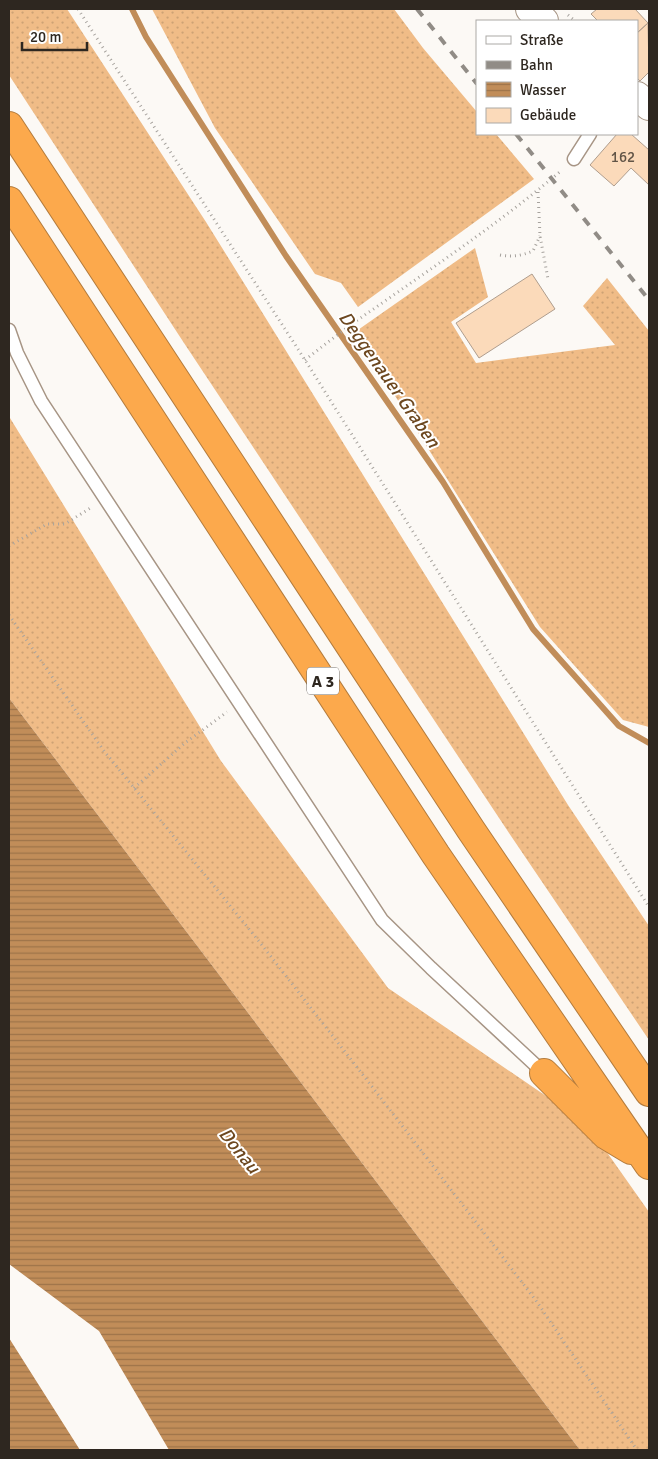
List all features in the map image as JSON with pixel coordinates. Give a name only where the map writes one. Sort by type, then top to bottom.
[{"type":"highway","name":"A 3","points":[[9,126],[471,830],[649,1092]]},
{"type":"highway","name":"A 3","points":[[9,201],[436,855],[646,1161]]},
{"type":"highway","points":[[544,1073],[606,1134],[646,1161]]},
{"type":"main road","points":[[530,9],[543,20]]},
{"type":"main road","points":[[638,97],[649,106]]},
{"type":"lane","points":[[574,159],[589,135]]},
{"type":"lane","points":[[9,330],[17,353],[41,401],[382,920],[544,1073]]},
{"type":"path","points":[[78,9],[305,360],[649,907]]},
{"type":"path","points":[[305,360],[352,324],[449,257],[538,191],[560,172]]},
{"type":"path","points":[[538,191],[540,236],[548,279]]},
{"type":"path","points":[[500,255],[522,255],[533,252],[540,236]]},
{"type":"path","points":[[9,546],[48,524],[65,524],[105,498]]},
{"type":"path","points":[[9,615],[104,751],[264,948],[537,1302],[637,1450]]},
{"type":"path","points":[[134,788],[185,743],[239,703]]},
{"type":"shaded area","points":[[9,9],[67,9],[206,222],[568,805],[649,926],[649,1040],[511,836],[184,343],[9,75]]},
{"type":"shaded area","points":[[152,9],[394,9],[423,48],[476,111],[476,135],[497,135],[534,179],[358,307],[341,283],[315,274],[215,128]]},
{"type":"shaded area","points":[[475,248],[488,297],[451,322],[476,363],[615,345],[583,306],[607,278],[649,331],[649,727],[623,720],[540,627],[355,332]]},
{"type":"shaded area","points":[[9,413],[10,418],[221,761],[388,988],[587,1124],[649,1212],[649,1450],[580,1450],[9,698]]},
{"type":"water","name":"Donau","points":[[9,698],[580,1450],[169,1450],[99,1331],[9,1264]]},
{"type":"water","points":[[9,1338],[80,1450],[9,1450]]},
{"type":"building","points":[[597,9],[635,9],[648,23],[638,32],[638,20],[597,20],[591,14]]},
{"type":"building","points":[[648,23],[649,72],[640,81],[638,79],[638,32]]},
{"type":"building","points":[[616,135],[632,135],[649,150],[649,185],[631,168],[614,186],[590,165]]},
{"type":"building","points":[[532,274],[555,309],[479,358],[456,323]]},
{"type":"waterway","name":"Deggenauer Graben","points":[[132,9],[146,37],[286,256],[443,482],[533,629],[619,726],[649,743]]},
{"type":"railway","points":[[417,9],[476,83]]},
{"type":"railway","points":[[517,135],[649,300]]}]
